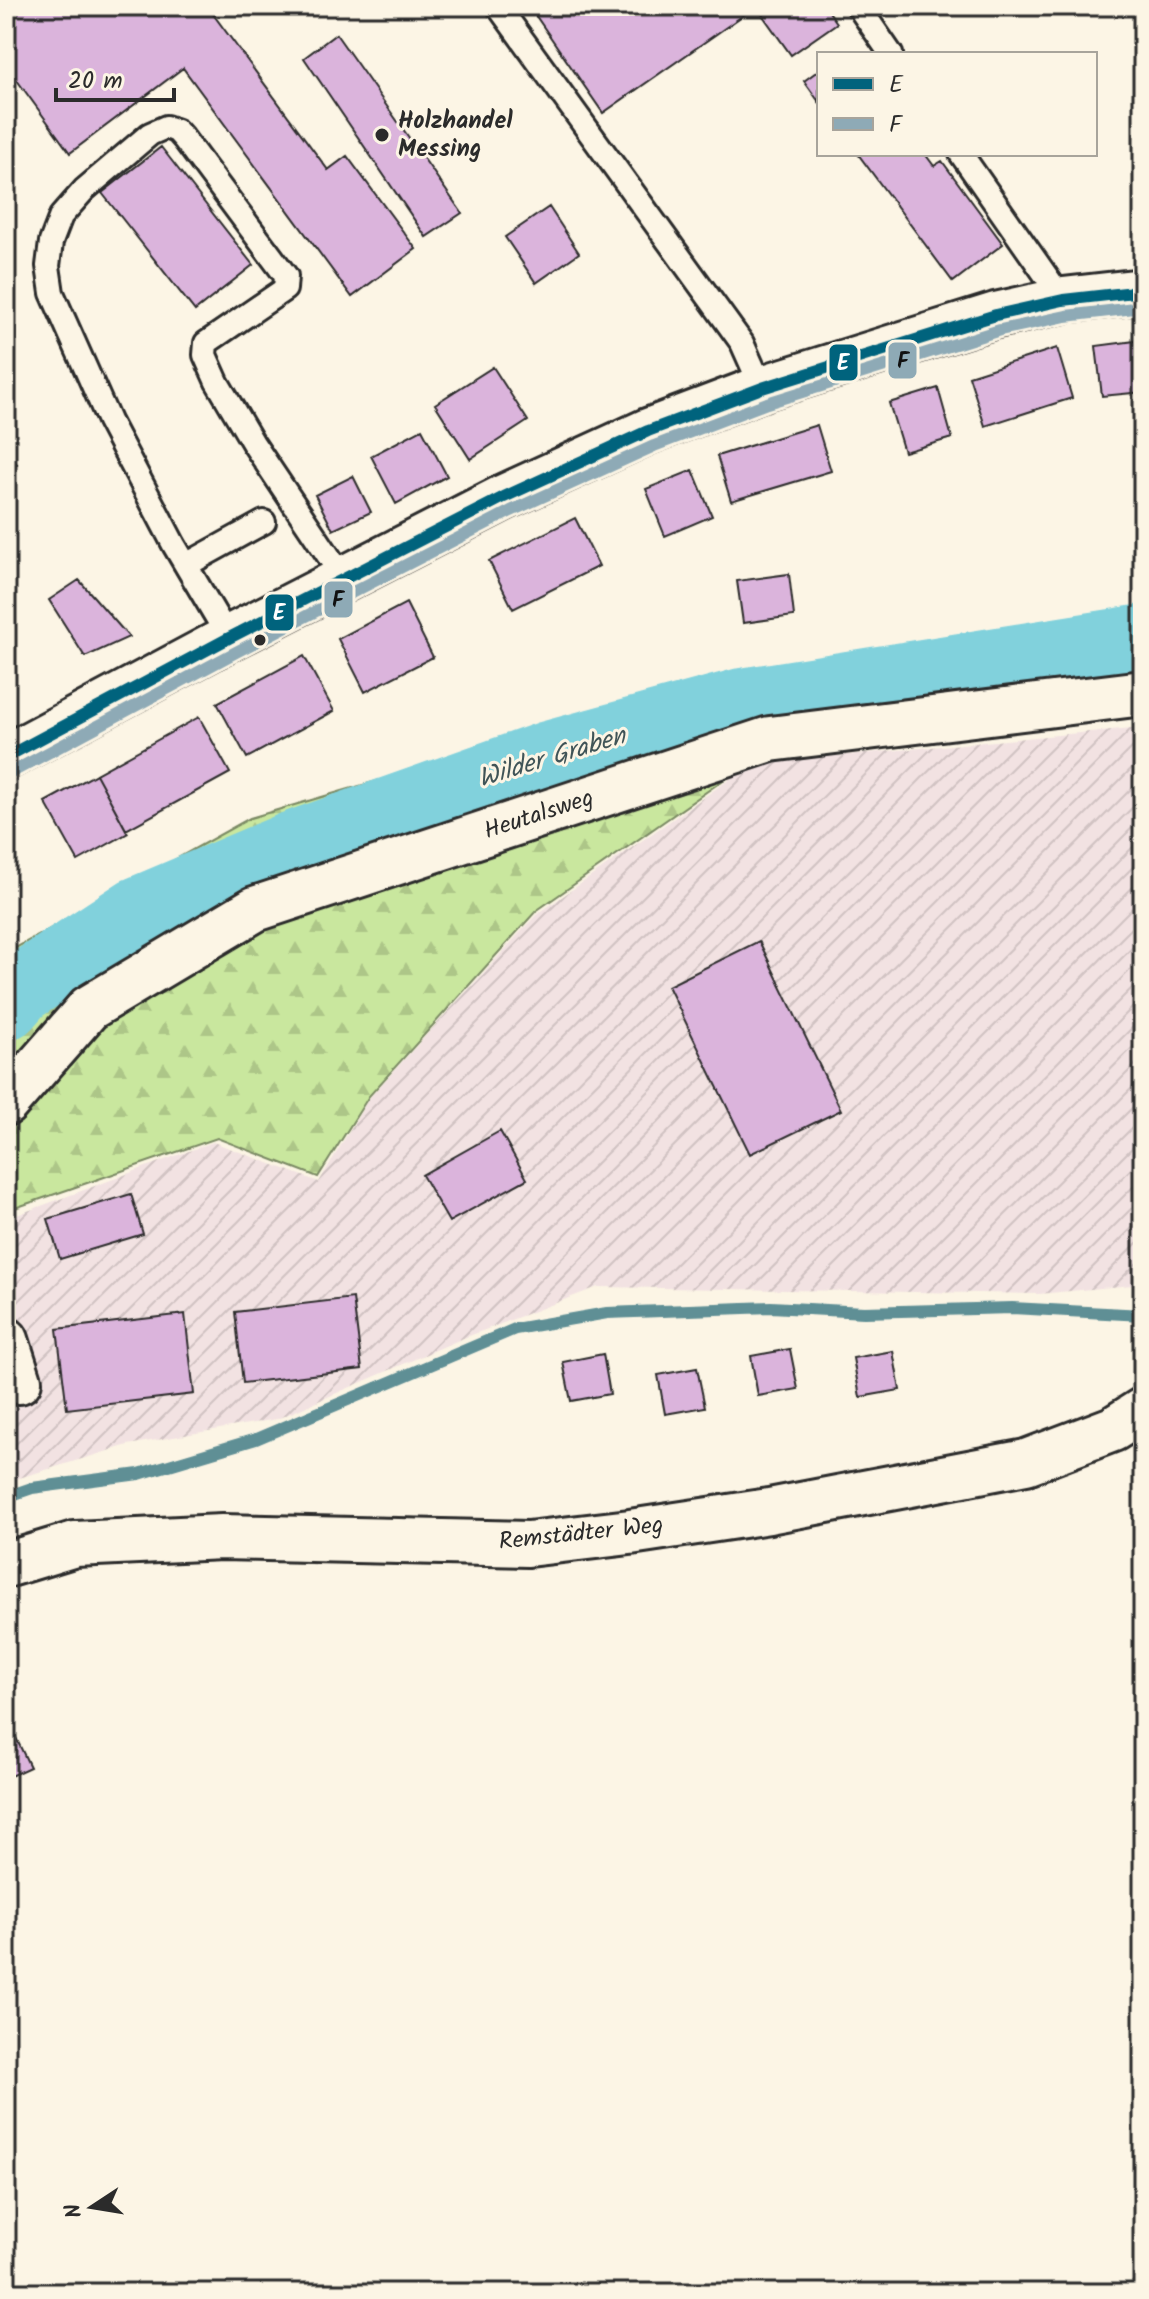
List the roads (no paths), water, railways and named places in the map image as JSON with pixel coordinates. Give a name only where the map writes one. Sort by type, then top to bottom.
[{"type":"street","points":[[6,757],[504,497],[648,431],[762,388],[996,315],[1063,300],[1143,291]]},
{"type":"street","name":"Heutalsweg","points":[[6,1103],[89,1008],[255,909],[770,739],[1143,693]]},
{"type":"street","points":[[6,1340],[19,1381]]},
{"type":"street","name":"Remstädter Weg","points":[[6,1565],[75,1544],[222,1537],[528,1544],[630,1532],[769,1511],[1026,1462],[1113,1429],[1143,1410]]},
{"type":"lane","points":[[498,6],[742,343],[762,388]]},
{"type":"lane","points":[[861,7],[890,52]]},
{"type":"lane","points":[[229,638],[109,421],[52,293],[48,266],[51,242],[61,216],[95,180],[150,134],[166,127],[177,131],[184,139],[286,276],[285,289],[206,343],[205,355],[253,443],[344,579]]},
{"type":"lane","points":[[962,156],[1063,300]]},
{"type":"lane","points":[[186,565],[264,522]]},
{"type":"waterway","name":"Wilder Graben","points":[[6,1005],[20,989],[137,912],[293,846],[548,756],[742,703],[1143,639]]},
{"type":"waterway","points":[[6,1497],[32,1488],[139,1474],[256,1439],[515,1329],[607,1313],[771,1307],[864,1312],[1012,1308],[1143,1315]]},
{"type":"place","name":"Holzhandel Messing","points":[[382,135]]}]
